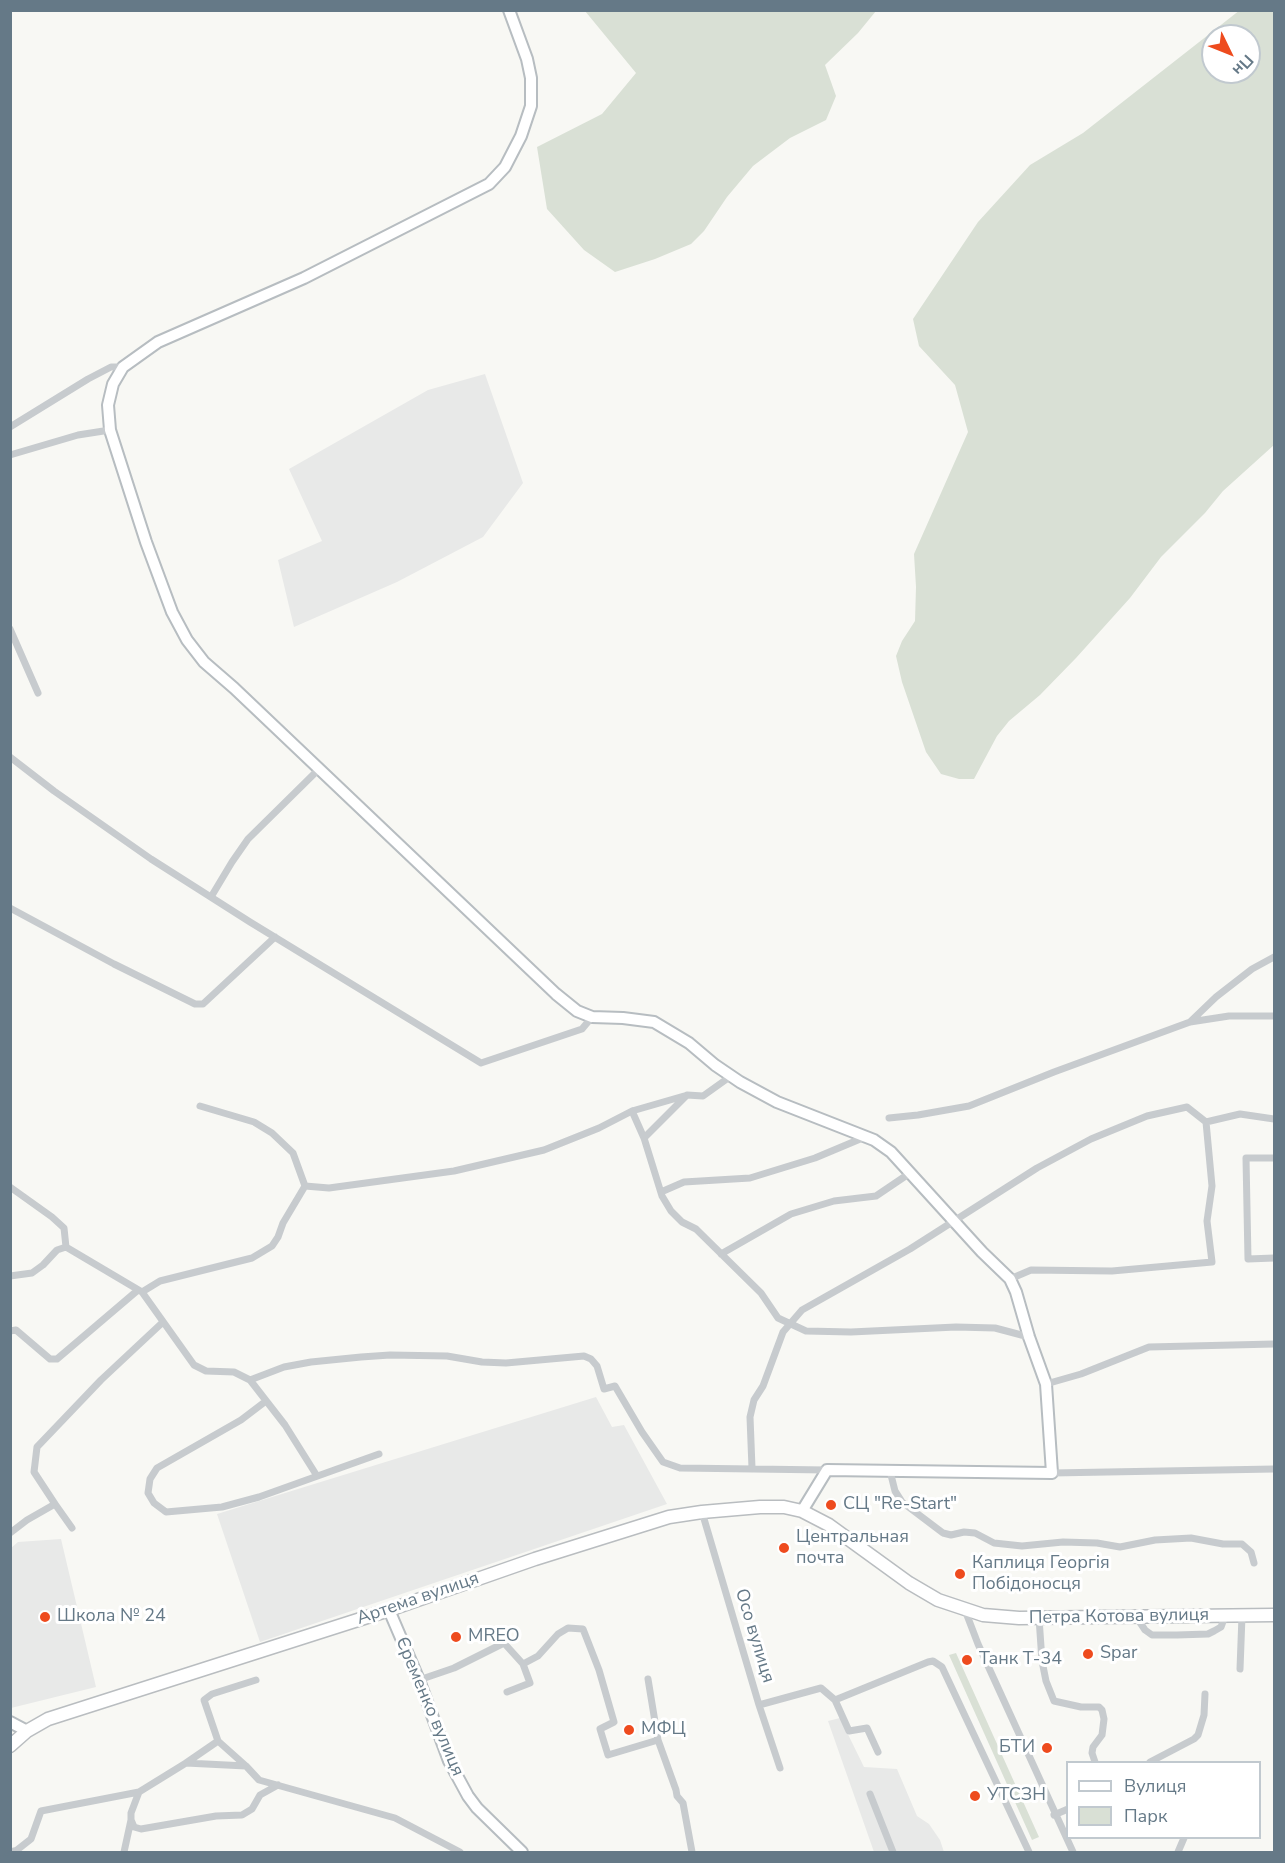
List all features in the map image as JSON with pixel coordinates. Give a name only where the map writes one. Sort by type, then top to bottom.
[{"type":"highway","name":"Артема вулиця","points":[[10,1746],[27,1731],[48,1719],[389,1610],[669,1517],[760,1507],[798,1510]]},
{"type":"highway","name":"Петра Котова вулиця","points":[[798,1510],[829,1525],[909,1583],[938,1600],[965,1610],[1008,1618],[1275,1615]]},
{"type":"street","points":[[509,10],[528,59],[531,106],[521,136],[505,167],[489,184],[304,278],[158,342],[123,367],[113,384],[108,405],[110,430],[146,542],[172,612],[187,640],[204,662],[556,994],[578,1011],[591,1017],[654,1022],[689,1043],[732,1076],[777,1102],[866,1137],[891,1152],[982,1252],[1010,1279],[1017,1292],[1029,1337],[1046,1384],[1052,1473]]},
{"type":"street","points":[[10,427],[88,379],[111,367],[123,367]]},
{"type":"street","points":[[10,455],[78,435],[110,430]]},
{"type":"street","points":[[10,629],[38,693]]},
{"type":"street","points":[[10,757],[54,791],[211,897],[481,1063],[582,1029],[591,1017]]},
{"type":"street","points":[[211,897],[248,839],[319,769]]},
{"type":"street","points":[[10,908],[114,964],[195,1004],[203,1004],[275,937]]},
{"type":"street","points":[[1190,1022],[1216,997],[1252,969],[1275,957]]},
{"type":"street","points":[[889,1118],[969,1106],[1190,1022],[1229,1016],[1275,1016]]},
{"type":"street","points":[[305,1186],[329,1188],[454,1171],[544,1150],[599,1128],[632,1110],[687,1095],[703,1096],[732,1076]]},
{"type":"street","points":[[644,1138],[687,1095]]},
{"type":"street","points":[[200,1106],[254,1122],[272,1133],[293,1153],[305,1186]]},
{"type":"street","points":[[752,1468],[750,1417],[754,1400],[763,1386],[783,1332],[802,1310],[954,1222],[1046,1163],[1091,1139],[1147,1116],[1187,1107],[1206,1122],[1212,1186],[1207,1221],[1212,1262],[1112,1271],[1032,1270],[1010,1279]]},
{"type":"street","points":[[632,1110],[644,1138],[661,1192],[671,1211],[682,1222],[696,1229],[761,1293],[778,1318],[806,1331],[995,1328],[1029,1337]]},
{"type":"street","points":[[1206,1122],[1240,1114],[1275,1119]]},
{"type":"street","points":[[661,1192],[684,1182],[750,1178],[815,1158],[866,1137]]},
{"type":"street","points":[[1275,1158],[1246,1158],[1248,1259],[1275,1258]]},
{"type":"street","points":[[721,1254],[791,1214],[834,1201],[876,1196],[910,1173]]},
{"type":"street","points":[[10,1331],[16,1330],[50,1359],[57,1359],[140,1291],[160,1281],[252,1258],[272,1246],[305,1186]]},
{"type":"street","points":[[10,1187],[64,1228],[66,1247]]},
{"type":"street","points":[[10,1276],[32,1272],[43,1265],[57,1250],[66,1247],[140,1291],[194,1365],[206,1371],[234,1372],[250,1380],[285,1425],[317,1476]]},
{"type":"street","points":[[72,1528],[34,1472],[37,1447],[101,1380],[163,1322]]},
{"type":"street","points":[[1046,1384],[1081,1374],[1149,1347],[1275,1344]]},
{"type":"street","points":[[250,1380],[284,1367],[311,1362],[370,1357],[447,1356],[482,1362],[506,1363],[584,1356],[591,1359],[597,1366],[604,1389],[615,1386],[663,1462],[680,1468],[1052,1473],[1275,1469]]},
{"type":"street","points":[[266,1401],[241,1420],[157,1468],[150,1479],[148,1493],[153,1503],[166,1512],[222,1508],[378,1454]]},
{"type":"street","points":[[798,1510],[827,1470]]},
{"type":"street","points":[[890,1471],[895,1491],[902,1502],[943,1533],[951,1535],[964,1532],[975,1533],[994,1543],[1022,1545],[1072,1542],[1120,1547],[1155,1540],[1191,1538],[1223,1544],[1242,1544],[1251,1552],[1254,1563]]},
{"type":"street","points":[[10,1533],[55,1504]]},
{"type":"street","name":"Осо вулиця","points":[[702,1512],[780,1768]]},
{"type":"street","name":"Єременко вулиця","points":[[389,1610],[419,1680],[449,1761],[468,1796],[477,1808],[522,1852]]},
{"type":"street","points":[[965,1610],[978,1644],[1066,1838]]},
{"type":"street","points":[[1137,1618],[1145,1630],[1152,1635],[1177,1635],[1208,1634],[1221,1627],[1226,1616]]},
{"type":"street","points":[[1240,1669],[1242,1616]]},
{"type":"street","points":[[1039,1618],[1042,1661],[1046,1681],[1054,1701],[1081,1707],[1099,1707],[1102,1710],[1104,1719],[1102,1735],[1093,1747],[1092,1753],[1095,1761]]},
{"type":"street","points":[[523,1665],[538,1656],[558,1634],[568,1628],[583,1629],[614,1722],[600,1729],[608,1755],[658,1740]]},
{"type":"street","points":[[419,1680],[454,1668],[504,1643],[523,1665],[530,1683],[507,1692]]},
{"type":"street","points":[[835,1700],[928,1662],[933,1661],[942,1667],[1029,1852]]},
{"type":"street","points":[[648,1679],[658,1740],[677,1796],[683,1803],[692,1852]]},
{"type":"street","points":[[256,1680],[212,1694],[204,1700],[218,1741],[259,1780],[395,1818],[460,1852]]},
{"type":"street","points":[[759,1705],[821,1689],[835,1700],[849,1731],[867,1728],[878,1752]]},
{"type":"street","points":[[1152,1761],[1198,1735],[1204,1715],[1205,1694]]},
{"type":"street","points":[[10,1722],[27,1731]]},
{"type":"street","points":[[10,1852],[17,1850],[31,1839],[41,1811],[139,1792],[186,1764],[218,1741]]},
{"type":"street","points":[[186,1764],[246,1766]]},
{"type":"street","points":[[130,1820],[134,1827],[141,1829],[216,1816],[242,1815],[252,1809],[260,1795],[278,1785]]},
{"type":"street","points":[[124,1852],[131,1813],[139,1792]]},
{"type":"street","points":[[870,1794],[893,1852]]},
{"type":"street","points":[[1054,1815],[1066,1810]]},
{"type":"shaded area","points":[[485,374],[523,483],[483,537],[397,582],[294,627],[278,560],[322,541],[289,469],[428,390]]},
{"type":"shaded area","points":[[596,1397],[612,1427],[624,1425],[667,1504],[260,1642],[217,1514]]},
{"type":"shaded area","name":"Школа № 24","points":[[61,1539],[96,1687],[11,1708],[11,1548],[18,1542]]},
{"type":"shaded area","points":[[840,1718],[864,1767],[897,1769],[917,1816],[929,1824],[940,1840],[944,1852],[874,1852],[828,1721]]},
{"type":"green space","points":[[1240,10],[1274,11],[1274,445],[1223,491],[1205,513],[1161,557],[1130,598],[1076,658],[1040,695],[1009,721],[997,736],[974,779],[959,779],[941,774],[926,752],[902,682],[896,656],[902,641],[915,621],[914,554],[968,432],[955,385],[919,346],[913,319],[978,222],[1030,165],[1083,133],[1201,41],[1201,84],[1261,84],[1261,24],[1222,24]]},
{"type":"green space","points":[[585,11],[876,11],[858,33],[825,65],[836,96],[826,120],[790,138],[753,166],[727,197],[704,231],[691,244],[615,272],[584,250],[547,209],[537,147],[602,114],[636,73]]},
{"type":"green space","points":[[956,1653],[1039,1837],[1032,1840],[949,1655]]},
{"type":"place","name":"СЦ \"Re-Start\"","points":[[831,1505]]},
{"type":"place","name":"Центральная почта","points":[[784,1548]]},
{"type":"place","name":"Каплиця Георгія Побідоносця","points":[[960,1574]]},
{"type":"place","name":"Школа № 24","points":[[45,1617]]},
{"type":"place","name":"MREO","points":[[456,1637]]},
{"type":"place","name":"Spar","points":[[1088,1654]]},
{"type":"place","name":"Танк Т-34","points":[[967,1660]]},
{"type":"place","name":"МФЦ","points":[[629,1730]]},
{"type":"place","name":"БТИ","points":[[1047,1748]]},
{"type":"place","name":"УТСЗН","points":[[975,1796]]}]
